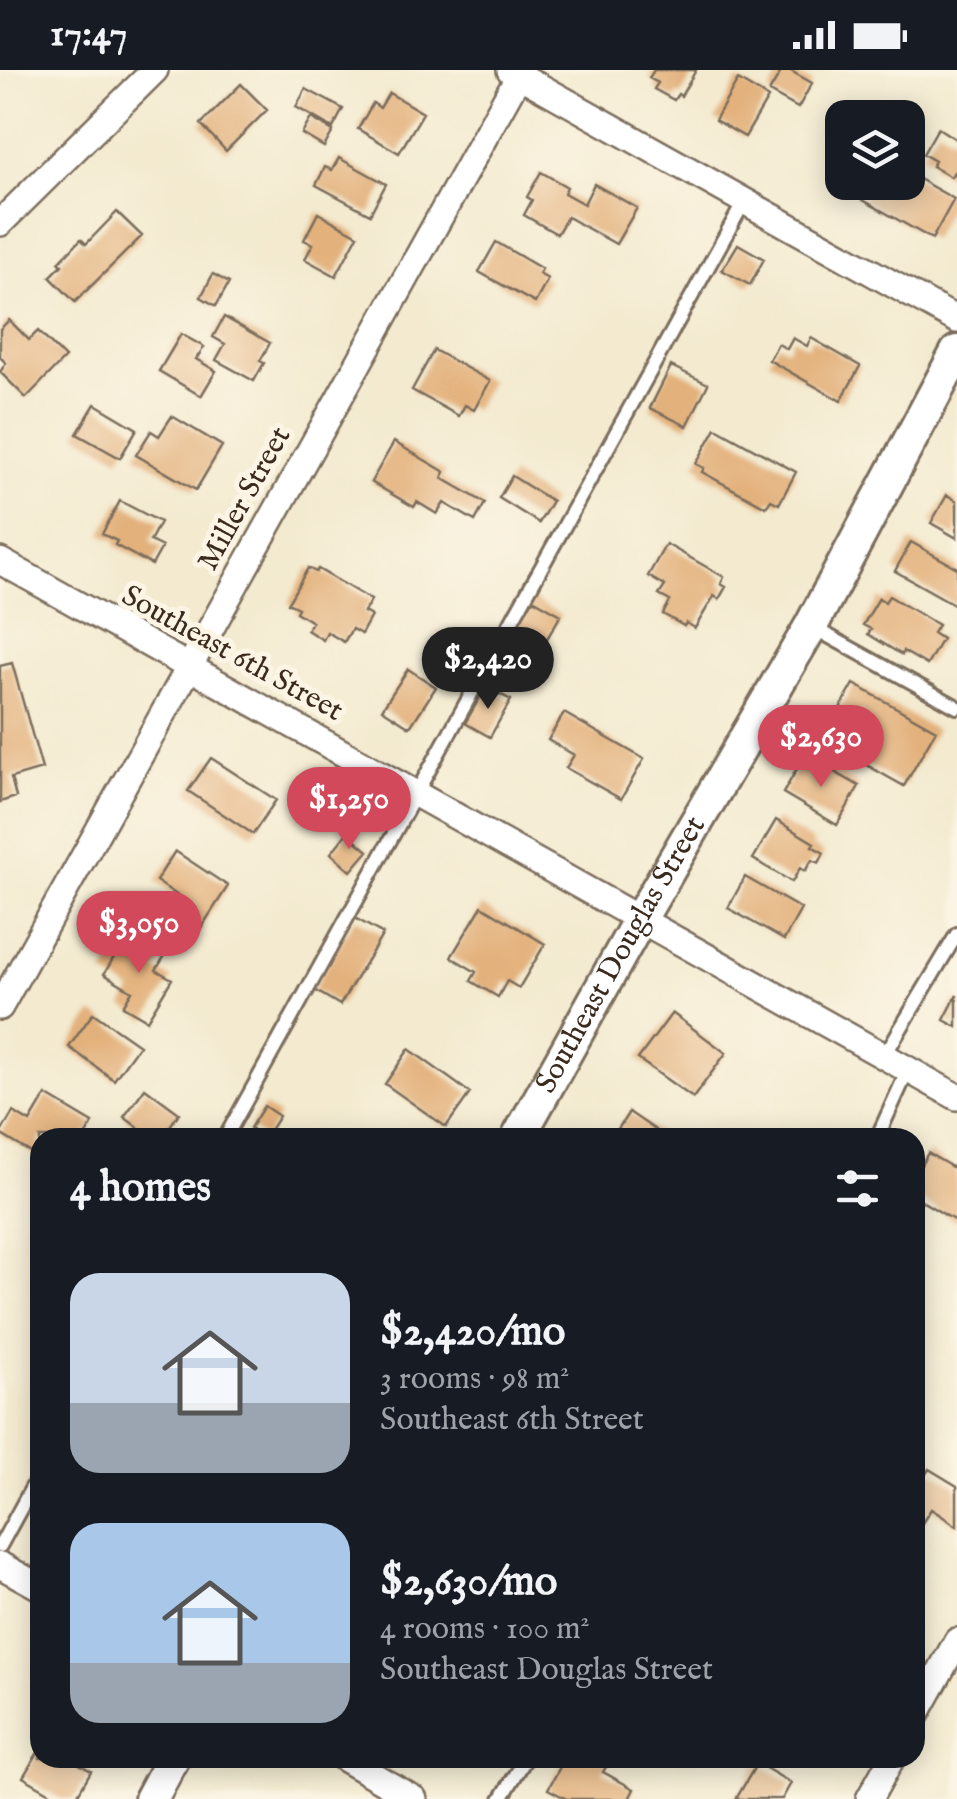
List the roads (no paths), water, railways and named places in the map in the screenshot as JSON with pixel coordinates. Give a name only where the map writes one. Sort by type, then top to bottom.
[{"type":"street","points":[[0,223],[155,70]]},
{"type":"street","points":[[529,74],[744,202],[957,320]]},
{"type":"street","name":"Miller Street","points":[[2,997],[529,74]]},
{"type":"street","name":"Southeast Douglas Street","points":[[524,1128],[811,626],[957,352]]},
{"type":"street","name":"Southeast 6th Street","points":[[0,561],[957,1097]]},
{"type":"street","points":[[0,1565],[30,1582]]},
{"type":"street","points":[[925,1698],[957,1641]]},
{"type":"street","points":[[150,1799],[167,1768]]},
{"type":"street","points":[[360,1768],[414,1799]]},
{"type":"street","points":[[869,1799],[886,1768]]},
{"type":"lane","points":[[231,1128],[744,202]]},
{"type":"lane","points":[[811,626],[957,707]]},
{"type":"lane","points":[[883,1058],[957,934]]},
{"type":"lane","points":[[882,1128],[908,1070]]},
{"type":"lane","points":[[0,1546],[30,1491]]},
{"type":"lane","points":[[501,1799],[520,1768]]}]
